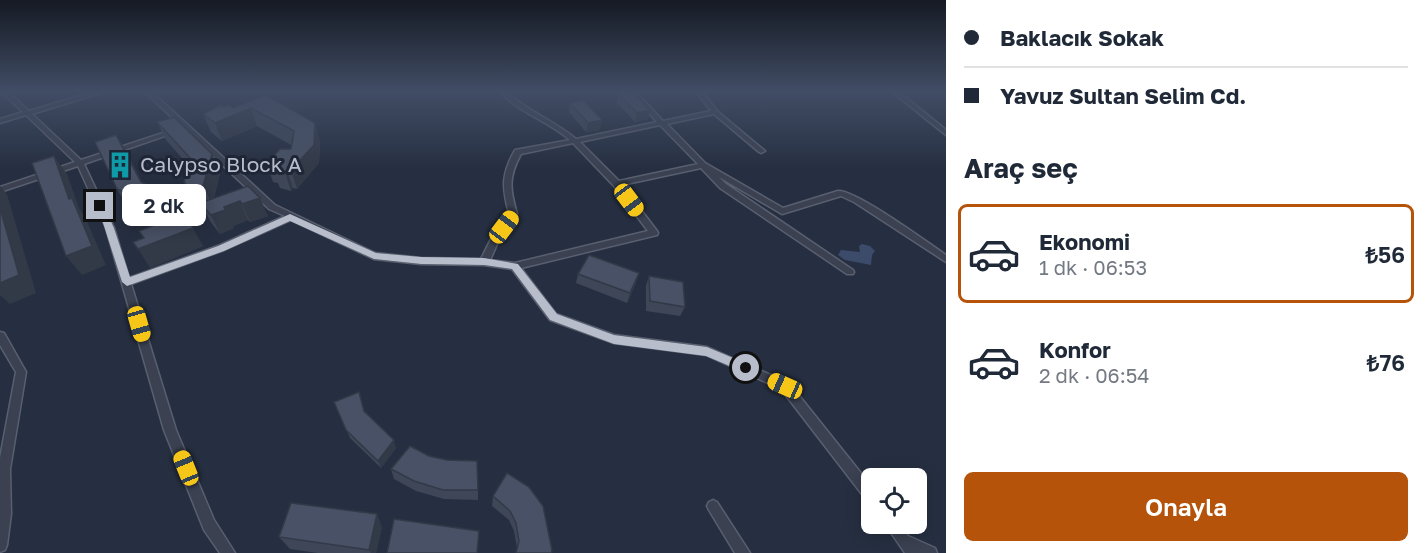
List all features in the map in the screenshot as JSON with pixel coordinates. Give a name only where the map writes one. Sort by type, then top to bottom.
[{"type":"street","points":[[30,117],[80,164],[110,228],[170,430],[209,525],[228,553]]},
{"type":"street","points":[[176,117],[272,207],[374,256],[515,266],[654,233],[617,184],[574,141],[552,122],[542,117]]},
{"type":"street","points":[[657,117],[723,186],[850,272]]},
{"type":"street","points":[[484,262],[494,240],[513,214],[505,185],[508,169],[518,152],[690,117]]},
{"type":"street","points":[[721,117],[761,151]]},
{"type":"street","points":[[927,117],[946,132]]},
{"type":"street","points":[[0,190],[187,127]]},
{"type":"street","points":[[617,184],[703,165],[782,211],[841,193],[857,200],[946,259]]},
{"type":"street","points":[[127,282],[221,248],[290,217]]},
{"type":"street","points":[[515,266],[554,317],[614,339],[707,351],[785,386],[861,484]]},
{"type":"street","points":[[0,336],[21,372],[4,469],[5,514],[0,545]]},
{"type":"street","points":[[713,506],[742,553]]},
{"type":"street","points":[[899,534],[913,553]]},
{"type":"street","points":[[904,541],[930,553]]},
{"type":"water","points":[[862,244],[870,246],[875,251],[871,265],[845,260],[838,255],[841,250],[860,252],[859,246]]},
{"type":"building","points":[[174,117],[212,154],[203,186],[188,187],[184,182],[191,159],[157,122]]},
{"type":"building","points":[[207,117],[230,117],[215,123]]},
{"type":"building","points":[[267,117],[304,117],[315,123],[314,145],[291,170],[285,172],[273,170],[277,165],[267,163],[280,149],[291,149],[294,131]]},
{"type":"building","points":[[582,117],[599,117],[602,120],[588,123]]},
{"type":"building","points":[[116,135],[141,182],[168,194],[152,205],[117,189],[95,142]]},
{"type":"building","points":[[54,156],[69,199],[72,198],[92,246],[66,256],[32,163]]},
{"type":"building","points":[[248,186],[260,198],[242,204],[240,201],[211,215],[200,203]]},
{"type":"building","points":[[0,208],[19,275],[0,283]]},
{"type":"building","points":[[178,216],[183,223],[188,220],[193,228],[138,249],[133,242],[144,238],[139,231]]},
{"type":"building","points":[[589,255],[639,273],[630,293],[578,274]]},
{"type":"building","points":[[649,276],[683,282],[685,307],[650,301]]},
{"type":"building","points":[[359,392],[364,411],[394,440],[378,461],[346,430],[334,402]]},
{"type":"building","points":[[410,446],[429,456],[447,460],[477,461],[478,490],[443,490],[414,481],[391,469]]},
{"type":"building","points":[[507,473],[529,487],[543,506],[551,553],[516,553],[519,541],[516,523],[510,511],[493,496]]},
{"type":"building","points":[[291,503],[377,514],[369,550],[279,537]]},
{"type":"building","points":[[394,519],[479,531],[477,553],[387,553]]},
{"type":"place","name":"Calypso Block A","points":[[120,165]]},
{"type":"route","points":[[100,206],[110,228],[127,282],[221,248],[290,217],[374,256],[515,266],[554,317],[614,339],[707,351],[746,368]]}]
